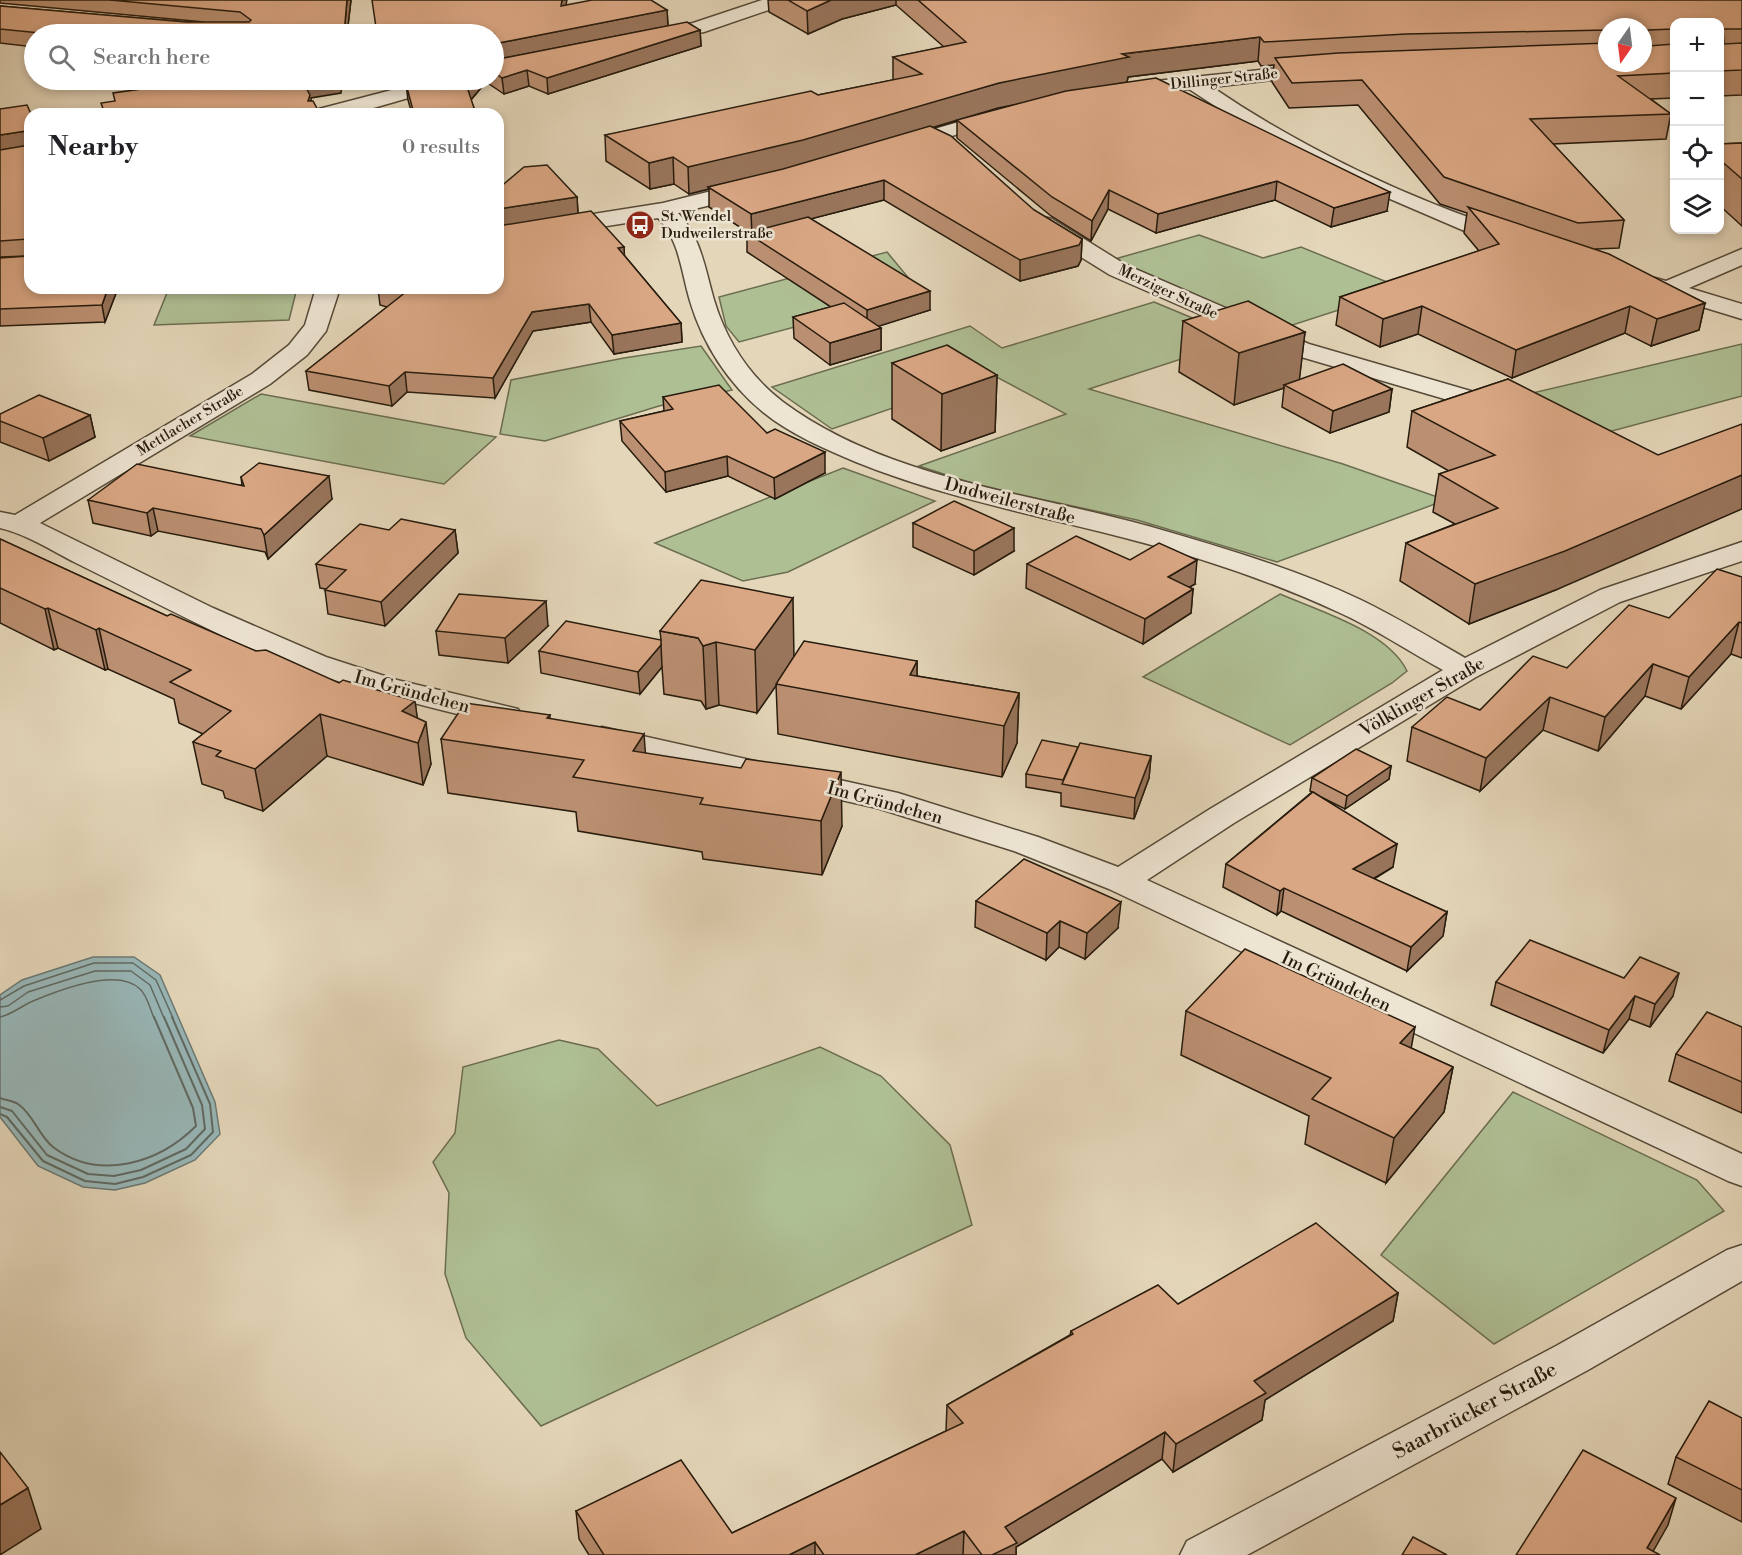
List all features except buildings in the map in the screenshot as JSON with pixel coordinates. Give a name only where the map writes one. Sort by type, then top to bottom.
[{"type":"street","points":[[633,40],[697,28],[780,0]]},
{"type":"street","name":"Dillinger Straße","points":[[1108,93],[1191,82],[1342,68]]},
{"type":"street","points":[[1191,82],[1243,119],[1342,171],[1481,230],[1524,244]]},
{"type":"street","points":[[373,108],[423,90]]},
{"type":"street","points":[[884,150],[1022,110]]},
{"type":"street","points":[[930,135],[959,150]]},
{"type":"street","points":[[504,235],[663,210],[771,183]]},
{"type":"street","name":"Merziger Straße","points":[[1025,208],[1042,223],[1118,270],[1207,310],[1300,349],[1472,399]]},
{"type":"street","name":"Dudweilerstraße","points":[[663,210],[678,226],[692,257],[702,300],[716,339],[740,375],[773,407],[831,442],[912,475],[1012,504],[1136,532],[1248,565],[1350,606],[1465,670]]},
{"type":"street","points":[[1667,289],[1742,256]]},
{"type":"street","points":[[1634,279],[1742,312]]},
{"type":"street","name":"Mettlacher Straße","points":[[10,522],[261,379],[298,350],[317,326],[326,294]]},
{"type":"street","name":"Im Gründchen","points":[[10,522],[240,633],[316,665],[414,695],[537,723]]},
{"type":"street","name":"Völklinger Straße","points":[[1121,881],[1222,816],[1465,670],[1610,596],[1742,551]]},
{"type":"street","name":"Im Gründchen","points":[[571,730],[886,800],[1026,844],[1121,881],[1742,1171]]},
{"type":"street","name":"Saarbrücker Straße","points":[[1204,1555],[1572,1358],[1742,1261]]},
{"type":"green space","points":[[1199,235],[1263,258],[1301,247],[1404,289],[1277,330],[1196,297],[1115,259]]},
{"type":"green space","points":[[887,252],[921,293],[739,342],[726,326],[719,297]]},
{"type":"green space","points":[[167,294],[296,294],[289,320],[154,325]]},
{"type":"green space","points":[[1154,302],[1243,339],[1089,389],[1343,464],[1446,500],[1277,562],[1137,520],[980,486],[919,466],[1066,414],[991,374],[832,429],[772,387],[970,326],[1002,348]]},
{"type":"green space","points":[[1742,344],[1742,396],[1575,441],[1498,401]]},
{"type":"green space","points":[[701,346],[732,390],[659,406],[545,441],[500,434],[511,380]]},
{"type":"green space","points":[[261,394],[496,437],[444,484],[190,436]]},
{"type":"green space","points":[[843,468],[935,501],[788,572],[743,581],[655,543]]},
{"type":"green space","points":[[1280,594],[1332,615],[1369,634],[1385,644],[1398,657],[1407,671],[1392,683],[1290,745],[1143,677]]},
{"type":"green space","points":[[559,1040],[598,1049],[657,1106],[820,1047],[881,1076],[950,1145],[972,1225],[541,1426],[466,1338],[445,1274],[449,1193],[433,1162],[455,1133],[463,1067]]},
{"type":"green space","points":[[1513,1092],[1697,1180],[1724,1211],[1494,1344],[1381,1255]]},
{"type":"water","points":[[93,957],[134,957],[160,975],[215,1102],[220,1134],[195,1160],[145,1183],[115,1190],[83,1187],[38,1166],[0,1117],[0,995],[22,980]]},
{"type":"place","name":"St. Wendel Dudweilerstraße","points":[[640,225]]}]
